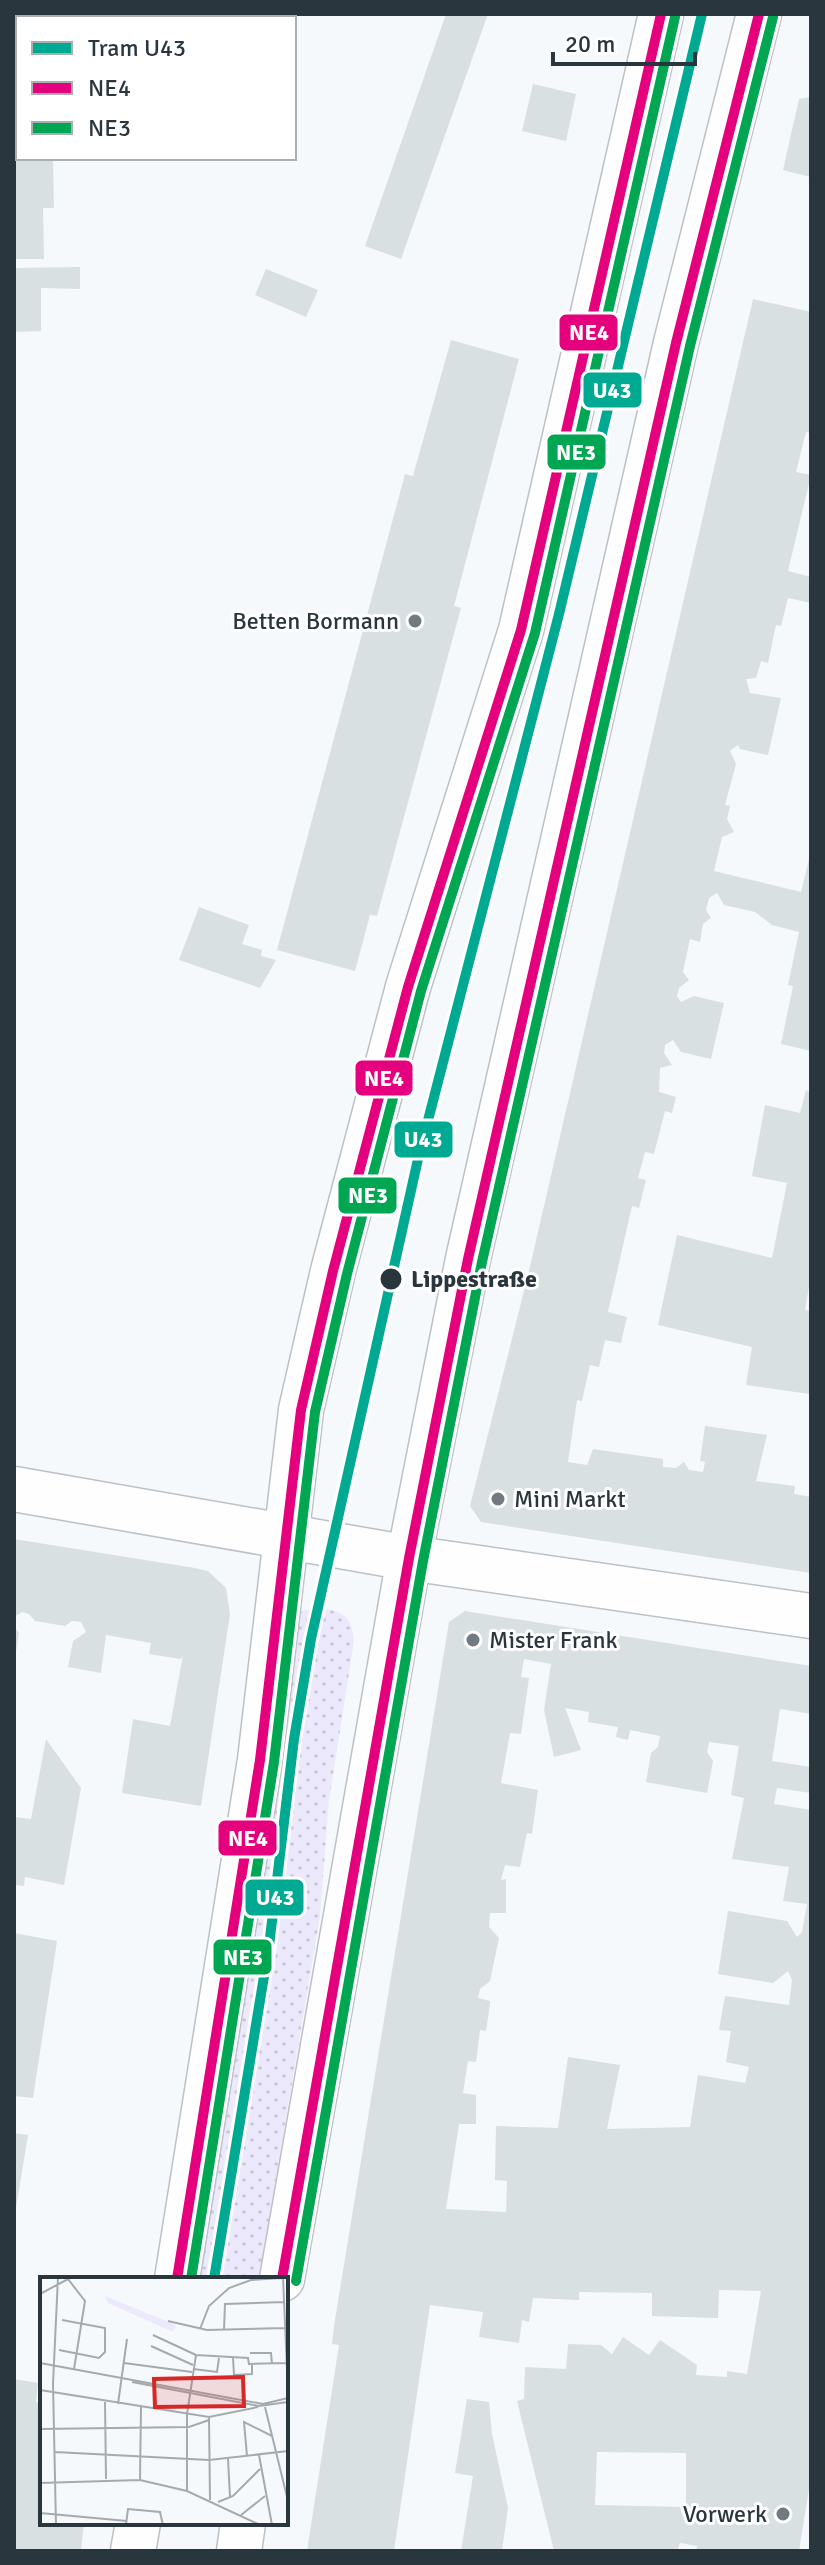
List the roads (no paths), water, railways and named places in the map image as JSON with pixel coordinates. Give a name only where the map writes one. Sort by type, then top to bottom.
[{"type":"main road","points":[[177,2277],[260,1760],[301,1410],[333,1271],[408,987],[521,630],[661,14]]},
{"type":"main road","points":[[282,2277],[409,1558],[468,1259],[676,343],[759,14]]},
{"type":"main road","points":[[14,1489],[409,1558],[811,1616]]},
{"type":"main road","points":[[133,2551],[138,2525]]},
{"type":"main road","points":[[239,2551],[243,2525]]},
{"type":"tram line","name":"U43","points":[[214,2277],[269,1946],[294,1739],[311,1639],[418,1159],[559,614],[702,14]]},
{"type":"place","name":"Betten Bormann","points":[[415,621]]},
{"type":"place","name":"Lippestraße","points":[[391,1279]]},
{"type":"place","name":"Mini Markt","points":[[498,1499]]},
{"type":"place","name":"Mister Frank","points":[[473,1640]]},
{"type":"place","name":"Vorwerk","points":[[783,2514]]}]
